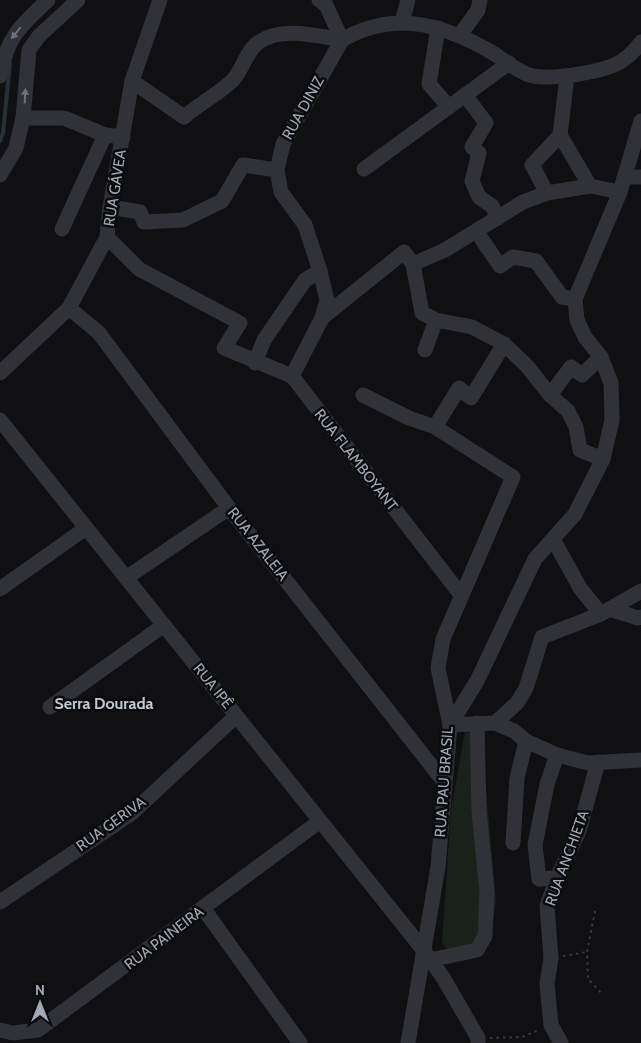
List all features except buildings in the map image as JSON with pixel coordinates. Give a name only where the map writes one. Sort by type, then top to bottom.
[{"type":"street","points":[[0,76],[3,58],[12,36],[48,0]]},
{"type":"street","points":[[0,175],[16,148],[24,118],[29,50],[39,36],[78,0]]},
{"type":"street","name":"RUA GÁVEA","points":[[0,373],[69,308],[107,237],[110,207],[124,137],[132,81],[160,0]]},
{"type":"street","points":[[319,0],[326,5],[342,40]]},
{"type":"street","points":[[402,22],[408,0]]},
{"type":"street","points":[[460,35],[478,10],[480,0]]},
{"type":"street","points":[[132,81],[184,117],[233,80],[242,63],[259,42],[280,35],[307,34],[342,40],[358,30],[402,22],[438,28],[460,35],[529,75],[567,76],[621,61],[641,42]]},
{"type":"street","points":[[438,28],[429,84],[449,107]]},
{"type":"street","name":"RUA DINIZ","points":[[322,318],[327,300],[320,271],[305,226],[281,192],[277,170],[283,144],[342,40]]},
{"type":"street","points":[[364,169],[509,63]]},
{"type":"street","points":[[547,193],[532,165],[560,134],[567,76]]},
{"type":"street","points":[[465,95],[486,123],[472,147],[479,153],[472,181],[479,197],[492,206],[498,218]]},
{"type":"street","points":[[24,118],[64,118],[105,134],[124,137]]},
{"type":"street","points":[[450,725],[477,681],[535,559],[575,514],[603,459],[612,420],[611,383],[601,357],[577,320],[575,299],[622,184],[641,121]]},
{"type":"street","points":[[62,229],[105,134]]},
{"type":"street","points":[[560,134],[590,186]]},
{"type":"street","points":[[110,207],[140,212],[144,222],[183,220],[222,201],[243,165],[277,170]]},
{"type":"street","points":[[413,264],[445,250],[523,202],[547,193],[590,186],[622,184],[641,177]]},
{"type":"street","points":[[476,231],[500,266],[513,257],[536,261],[562,297],[575,299]]},
{"type":"street","points":[[107,237],[139,269],[240,323],[224,348],[255,363],[292,376],[322,318],[404,252],[413,264],[422,313],[436,320],[472,327],[504,344],[527,366],[550,395],[568,411],[576,427],[580,450],[603,459]]},
{"type":"street","points":[[255,363],[264,340],[305,280],[320,271]]},
{"type":"street","name":"RUA AZALEIA","points":[[69,308],[99,333],[229,508],[445,783]]},
{"type":"street","points":[[425,350],[436,320]]},
{"type":"street","points":[[363,395],[409,418],[435,427],[459,388],[472,398],[504,344]]},
{"type":"street","points":[[550,395],[571,368],[582,375],[601,357]]},
{"type":"street","name":"RUA FLAMBOYANT","points":[[292,376],[461,595]]},
{"type":"street","name":"RUA IPÊ","points":[[1,425],[164,625],[427,956],[444,979],[478,1041]]},
{"type":"street","name":"RUA PAU BRASIL","points":[[408,1043],[427,956],[438,867],[450,725],[438,668],[443,638],[513,477],[435,427]]},
{"type":"street","points":[[126,578],[229,508]]},
{"type":"street","points":[[0,589],[86,528]]},
{"type":"street","points":[[553,539],[580,588],[606,611],[641,617]]},
{"type":"street","points":[[495,724],[517,703],[526,688],[542,637],[606,611],[641,591]]},
{"type":"street","points":[[50,706],[164,625]]},
{"type":"street","name":"RUA GERIVA","points":[[0,902],[132,813],[236,716]]},
{"type":"street","points":[[427,956],[477,950],[485,936],[487,892],[479,811],[477,723]]},
{"type":"street","points":[[450,725],[495,724],[514,731],[526,741],[558,756],[588,763],[641,760]]},
{"type":"street","points":[[513,843],[517,778],[526,741]]},
{"type":"street","points":[[557,878],[539,879],[535,845],[547,784],[558,756]]},
{"type":"street","name":"RUA ANCHIETA","points":[[561,1043],[550,1025],[547,984],[551,958],[547,906],[557,878],[579,831],[598,762]]},
{"type":"street","name":"RUA PAINEIRA","points":[[0,1030],[12,1033],[38,1030],[320,821]]},
{"type":"street","points":[[203,908],[300,1043]]},
{"type":"path","points":[[595,911],[587,952],[588,979],[603,995]]},
{"type":"path","points":[[551,958],[587,952]]},
{"type":"path","points":[[478,1041],[522,1037],[550,1025]]},
{"type":"shaded area","points":[[465,732],[481,734],[496,900],[490,939],[455,958],[442,943],[451,809]]},
{"type":"waterway","points":[[0,141],[3,133],[10,63]]},
{"type":"district","name":"Serra Dourada","points":[[104,703]]}]
